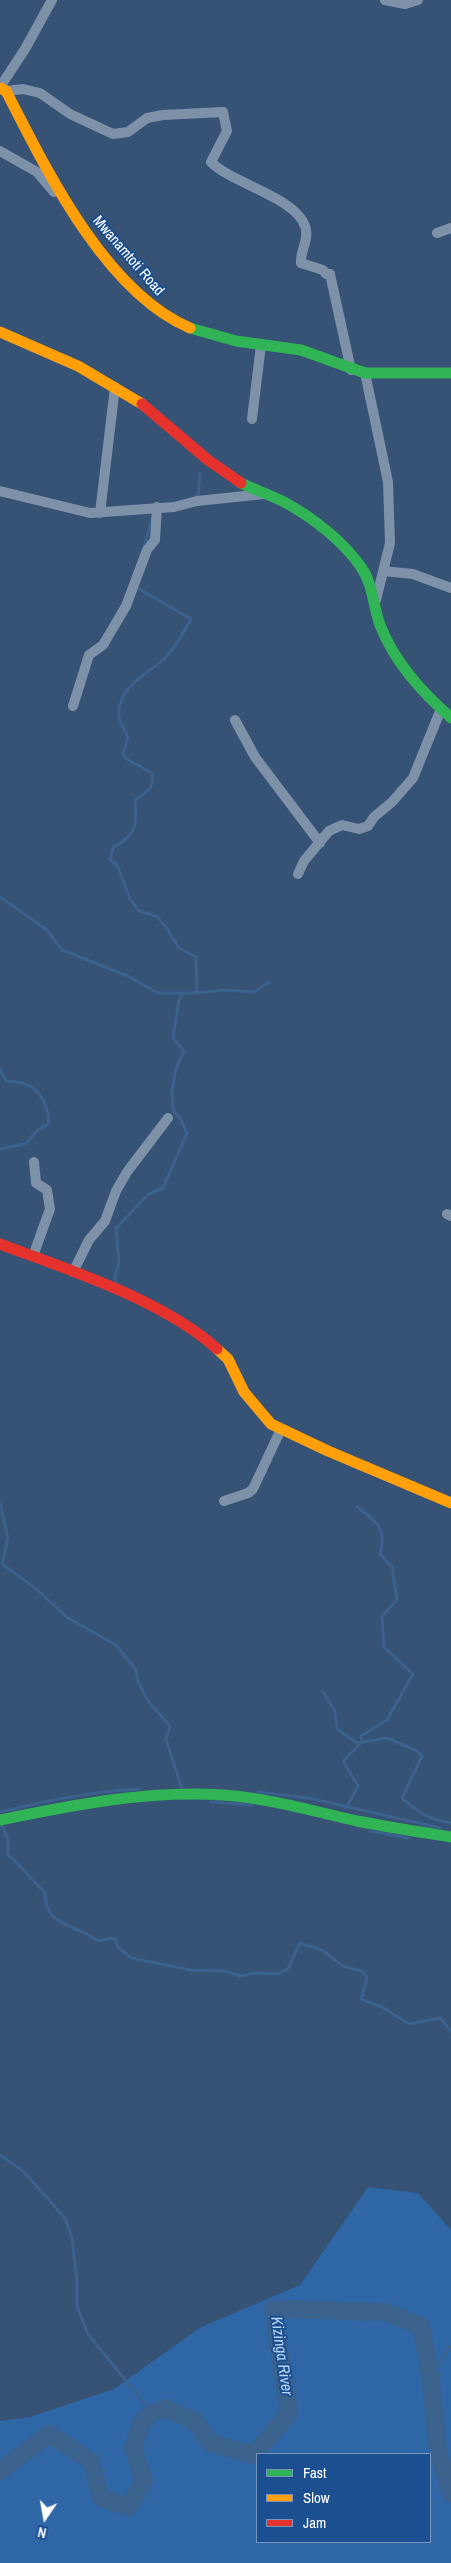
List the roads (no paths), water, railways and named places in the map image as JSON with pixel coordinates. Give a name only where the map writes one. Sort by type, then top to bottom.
[{"type":"street","points":[[52,0],[2,89],[23,89],[40,93],[70,114],[113,134],[128,132],[148,118],[164,114],[223,112],[227,131],[211,162],[222,172],[268,194],[294,212],[303,222],[306,232],[301,264],[330,274],[351,370]]},
{"type":"street","points":[[385,0],[405,4],[418,0]]},
{"type":"street","name":"Mwanamtoti Road","points":[[2,89],[47,172],[70,209],[110,263],[137,293],[160,314],[180,324],[222,338],[302,350],[351,370],[365,373],[451,373]]},
{"type":"street","points":[[0,151],[37,172],[70,209]]},
{"type":"street","points":[[437,233],[451,228]]},
{"type":"street","points":[[0,332],[33,344],[115,387],[150,410],[228,475],[285,503],[314,522],[357,561],[370,580],[380,626],[397,661],[422,692],[451,718]]},
{"type":"street","points":[[252,419],[261,345]]},
{"type":"street","points":[[365,373],[388,482],[390,543],[375,604]]},
{"type":"street","points":[[100,513],[115,387]]},
{"type":"street","points":[[0,491],[77,511],[100,513],[265,494]]},
{"type":"street","points":[[73,706],[89,655],[103,646],[126,606],[147,550],[155,540],[157,507]]},
{"type":"street","points":[[383,571],[413,574],[451,588]]},
{"type":"street","points":[[298,874],[304,861],[329,831],[335,826],[342,825],[360,829],[368,826],[413,778],[441,709]]},
{"type":"street","points":[[235,720],[255,757],[320,843]]},
{"type":"street","points":[[73,1272],[90,1240],[105,1222],[116,1191],[127,1172],[168,1118]]},
{"type":"street","points":[[33,1256],[50,1210],[48,1190],[36,1183],[34,1162]]},
{"type":"street","points":[[0,1244],[73,1272],[170,1315],[208,1341],[228,1359],[244,1392],[261,1415],[281,1429],[451,1503]]},
{"type":"street","points":[[224,1501],[248,1493],[252,1489],[281,1429]]},
{"type":"street","points":[[0,1820],[82,1802],[169,1795],[221,1795],[268,1800],[348,1819],[451,1837]]},
{"type":"waterway","points":[[194,498],[198,495],[200,473]]},
{"type":"waterway","points":[[144,547],[152,519]]},
{"type":"waterway","points":[[136,587],[191,619],[169,654],[134,682],[123,697],[119,719],[128,738],[123,753],[125,758],[152,773],[153,778],[149,789],[135,800],[136,816],[131,834],[113,848],[110,860],[117,865],[130,899],[138,910],[157,917],[166,927],[179,948],[196,957],[197,993]]},
{"type":"waterway","points":[[0,897],[47,930],[62,950],[128,976],[158,993],[197,993],[223,990],[254,992],[269,982]]},
{"type":"waterway","points":[[119,1285],[116,1283],[115,1276],[119,1264],[116,1228],[149,1194],[163,1188],[187,1133],[180,1118],[173,1110],[172,1092],[176,1068],[184,1051],[173,1038],[179,1000],[183,993]]},
{"type":"waterway","points":[[0,1069],[6,1081],[28,1085],[38,1093],[47,1108],[49,1119],[48,1124],[38,1130],[25,1144],[0,1149]]},
{"type":"waterway","points":[[0,1503],[8,1538],[2,1564],[35,1588],[68,1618],[116,1645],[136,1670],[138,1682],[148,1701],[170,1726],[166,1739],[182,1789]]},
{"type":"waterway","points":[[346,1808],[358,1786],[343,1761],[362,1742],[361,1736],[387,1720],[413,1674],[384,1647],[382,1616],[397,1600],[392,1567],[380,1554],[382,1538],[379,1526],[357,1507]]},
{"type":"waterway","points":[[323,1692],[335,1711],[337,1729],[357,1743],[387,1738],[417,1751],[422,1756],[402,1798],[424,1815],[451,1823]]},
{"type":"waterway","points":[[0,1812],[69,1797],[140,1789]]},
{"type":"waterway","points":[[258,1792],[309,1798],[441,1828]]},
{"type":"waterway","points":[[211,1802],[252,1805]]},
{"type":"waterway","points":[[2,1826],[8,1839],[8,1855],[45,1892],[46,1904],[56,1919],[98,1941],[112,1938],[116,1940],[118,1947],[131,1958],[191,1970],[226,1971],[240,1976],[256,1973],[278,1974],[288,1969],[300,1943],[322,1950],[343,1966],[364,1972],[367,1979],[361,1999],[382,2007],[409,2024],[440,2018],[451,2031]]},
{"type":"waterway","points":[[370,1831],[408,1838]]},
{"type":"waterway","points":[[0,2155],[23,2171],[65,2218],[72,2238],[77,2281],[77,2307],[88,2334],[152,2413]]},
{"type":"waterway","name":"Kizinga River","points":[[0,2471],[49,2434],[91,2461],[101,2498],[128,2507],[144,2482],[133,2447],[143,2420],[152,2413],[166,2408],[196,2422],[210,2443],[254,2455],[289,2413],[273,2309],[385,2312],[421,2326],[430,2375],[438,2452],[451,2493]]},
{"type":"waterway","points":[[430,2375],[451,2346]]}]
